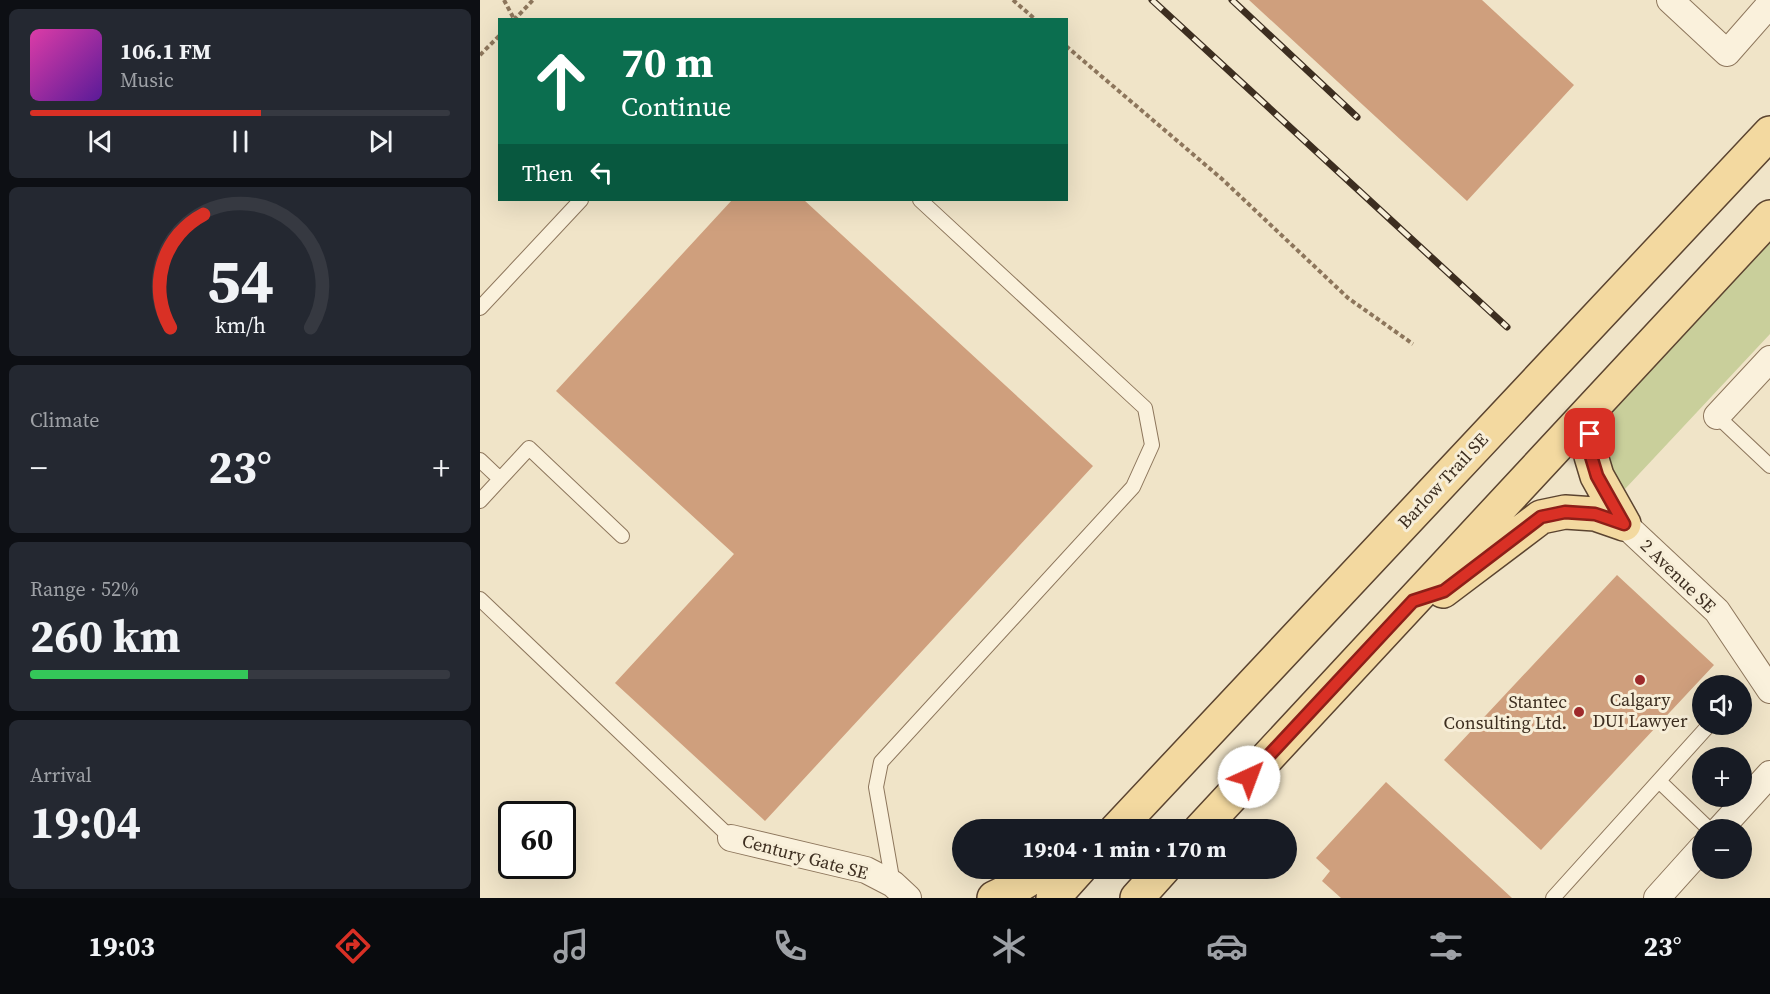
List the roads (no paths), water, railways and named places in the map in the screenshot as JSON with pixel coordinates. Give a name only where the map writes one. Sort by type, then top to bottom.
[{"type":"main road","name":"Barlow Trail SE","points":[[1126,819],[1770,133]]},
{"type":"main road","points":[[1210,819],[1770,217]]},
{"type":"main road","points":[[1589,412],[1591,456],[1597,476],[1624,524]]},
{"type":"main road","points":[[1413,601],[1444,591],[1541,517],[1565,512],[1595,514],[1624,524]]},
{"type":"main road","points":[[1107,819],[1140,790],[1178,764]]},
{"type":"main road","points":[[994,898],[1030,879]]},
{"type":"main road","points":[[1053,898],[1070,879]]},
{"type":"main road","points":[[1137,898],[1154,879]]},
{"type":"street","points":[[1678,3],[1727,52],[1770,4]]},
{"type":"street","points":[[1717,416],[1770,359]]},
{"type":"street","name":"2 Avenue SE","points":[[1624,524],[1717,611],[1770,690]]},
{"type":"street","points":[[1729,819],[1770,774]]},
{"type":"street","name":"Century Gate SE","points":[[731,837],[866,870],[901,891]]},
{"type":"street","points":[[1657,898],[1692,859]]},
{"type":"lane","points":[[480,308],[580,201]]},
{"type":"lane","points":[[901,891],[876,787],[881,762],[1134,487],[1152,445],[1144,408],[921,201]]},
{"type":"lane","points":[[1717,416],[1770,466]]},
{"type":"lane","points":[[480,501],[529,448],[622,536]]},
{"type":"lane","points":[[480,460],[500,478]]},
{"type":"lane","points":[[480,599],[731,837]]},
{"type":"lane","points":[[1553,898],[1700,735]]},
{"type":"lane","points":[[1659,781],[1699,819]]},
{"type":"railway","points":[[1152,0],[1507,327]]},
{"type":"railway","points":[[1232,0],[1357,117]]},
{"type":"place","name":"Calgary DUI Lawyer","points":[[1640,680]]},
{"type":"place","name":"Stantec Consulting Ltd.","points":[[1579,712]]}]
